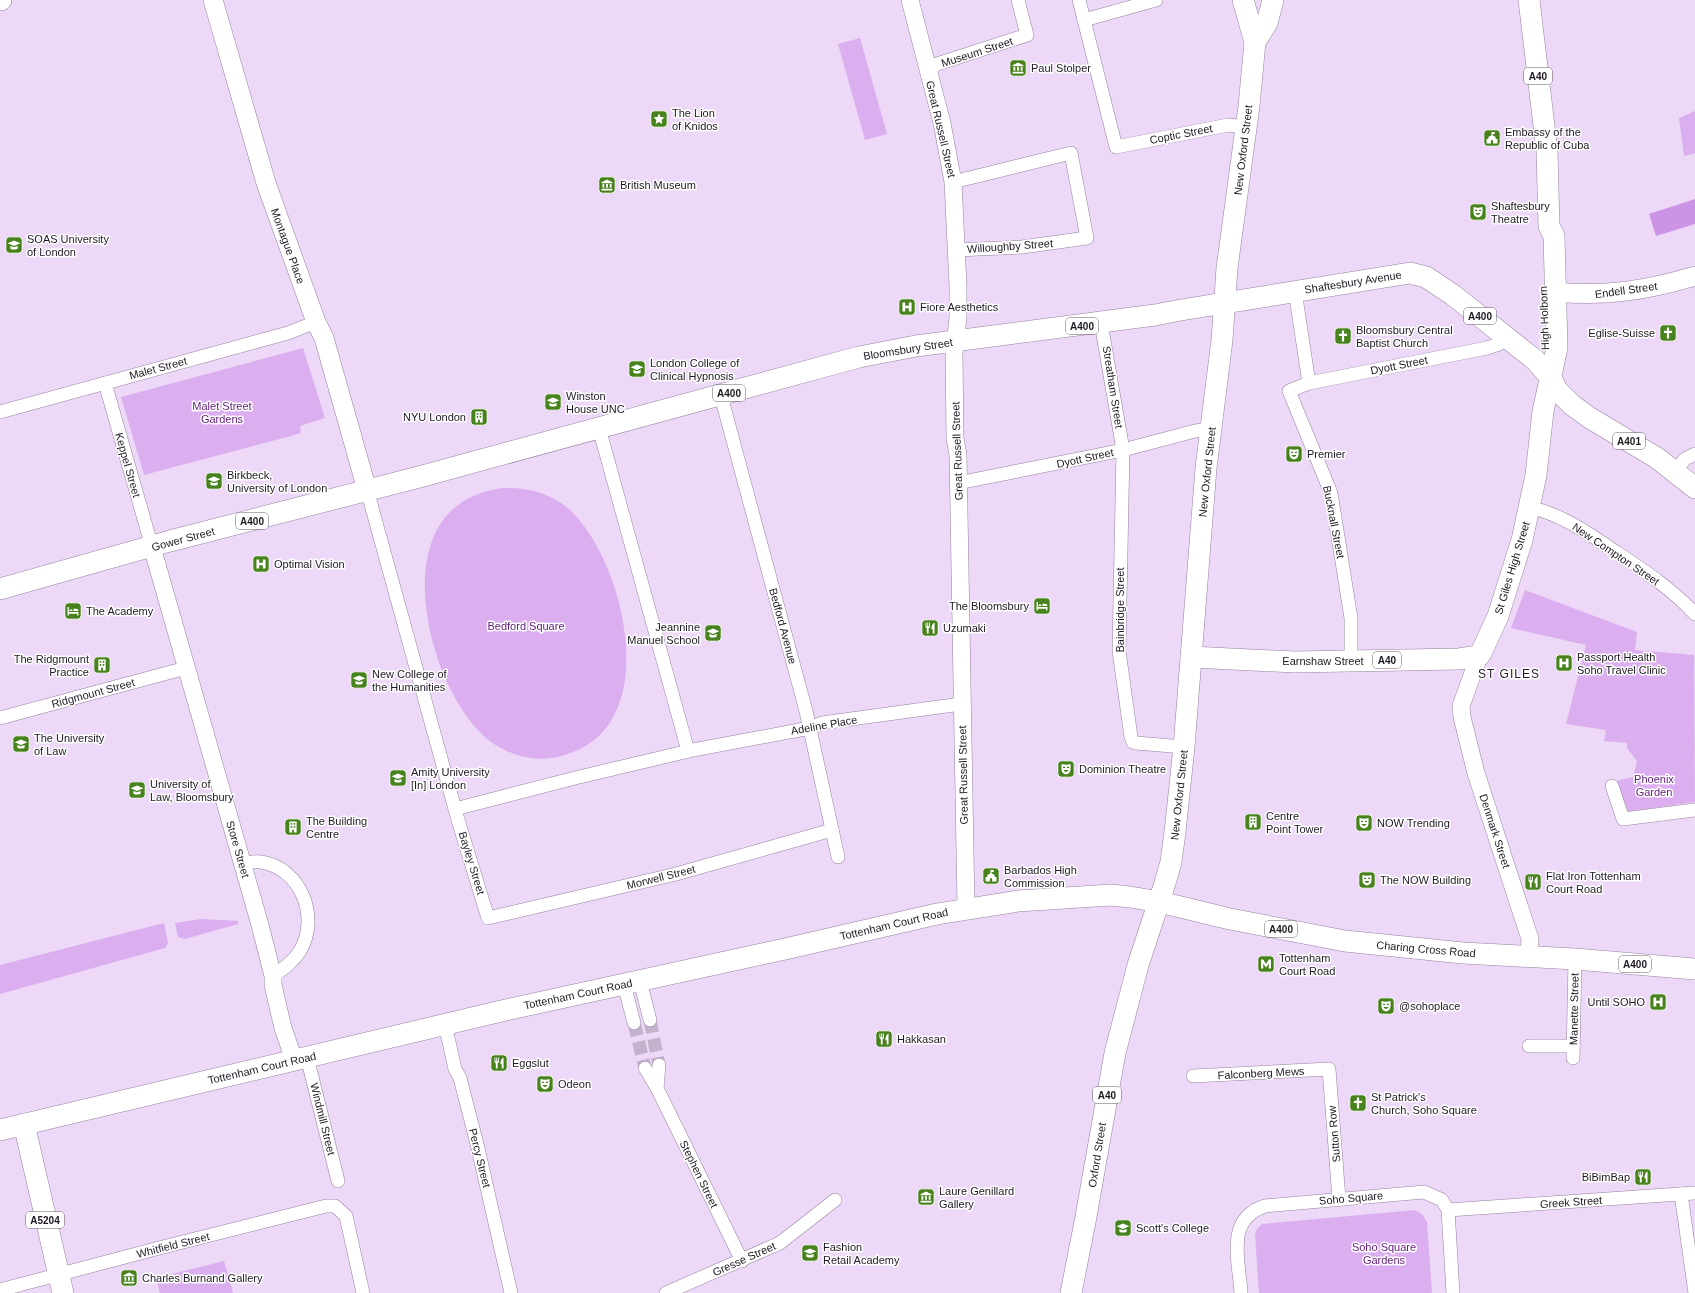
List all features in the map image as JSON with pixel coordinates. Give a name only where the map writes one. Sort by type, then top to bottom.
[{"type":"main road","name":"Montague Place","points":[[213,0],[266,183],[316,322],[324,338],[367,490]]},
{"type":"main road","name":"A40","points":[[1243,0],[1255,42]]},
{"type":"main road","points":[[1255,42],[1267,23],[1273,0]]},
{"type":"main road","name":"High Holborn","points":[[1529,0],[1547,151],[1549,226],[1554,236],[1547,293],[1543,347],[1551,378]]},
{"type":"main road","name":"New Oxford Street","points":[[1160,902],[1171,862],[1184,747],[1202,517],[1222,340],[1224,303],[1255,42]]},
{"type":"main road","name":"Shaftesbury Avenue","points":[[1224,303],[1401,274],[1419,274],[1431,280],[1453,295],[1535,360],[1551,378],[1561,394],[1578,410],[1657,458],[1695,488]]},
{"type":"main road","name":"Endell Street","points":[[1547,293],[1600,295],[1669,284],[1695,276]]},
{"type":"main road","name":"Bloomsbury Street","points":[[599,428],[722,396],[859,357],[916,346],[1101,323],[1224,303]]},
{"type":"main road","name":"St Giles High Street","points":[[1478,656],[1498,616],[1522,540],[1536,475],[1543,411],[1551,378]]},
{"type":"main road","name":"A400","points":[[367,490],[599,428]]},
{"type":"main road","name":"Gower Street","points":[[0,589],[367,490]]},
{"type":"main road","name":"Earnshaw Street","points":[[1192,657],[1251,661],[1351,661],[1459,659],[1478,656]]},
{"type":"main road","name":"Tottenham Court Road","points":[[0,1130],[445,1024],[966,908],[1018,901],[1111,895],[1160,902]]},
{"type":"main road","name":"Charing Cross Road","points":[[1160,902],[1230,919],[1345,941],[1431,950],[1575,959],[1695,969]]},
{"type":"main road","name":"Oxford Street","points":[[1071,1293],[1087,1214],[1115,1053],[1138,965],[1160,902]]},
{"type":"main road","name":"A5204","points":[[24,1124],[61,1284]]},
{"type":"street","name":"Great Russell Street","points":[[910,0],[942,123],[953,182],[957,250],[958,316],[955,342],[955,438],[958,455],[961,704],[966,908]]},
{"type":"street","name":"Museum Street","points":[[928,70],[937,64],[1027,35],[1018,0]]},
{"type":"street","points":[[1079,0],[1084,20],[1156,0]]},
{"type":"street","name":"Coptic Street","points":[[1084,20],[1116,147],[1228,125],[1246,127]]},
{"type":"street","name":"Willoughby Street","points":[[953,182],[1071,153],[1087,238],[1022,247],[957,250]]},
{"type":"street","points":[[1296,291],[1309,383]]},
{"type":"street","name":"Malet Street","points":[[0,412],[288,333],[316,322]]},
{"type":"street","name":"Streatham Street","points":[[1101,323],[1123,450]]},
{"type":"street","name":"Dyott Street","points":[[1289,390],[1309,383],[1487,348],[1499,344],[1506,337]]},
{"type":"street","name":"Keppel Street","points":[[105,384],[152,547]]},
{"type":"street","name":"Bucknall Street","points":[[1289,390],[1331,493],[1351,618],[1351,661]]},
{"type":"street","name":"Bedford Avenue","points":[[722,396],[810,728],[838,857]]},
{"type":"street","points":[[367,490],[455,809],[688,751],[599,428]]},
{"type":"street","name":"Dyott Street","points":[[958,483],[1123,450],[1199,430],[1211,429]]},
{"type":"street","name":"Bainbridge Street","points":[[1123,450],[1118,651],[1131,737],[1133,742],[1136,743],[1184,747]]},
{"type":"street","points":[[1675,471],[1685,459],[1695,454]]},
{"type":"street","name":"New Compton Street","points":[[1529,507],[1547,511],[1574,525],[1609,547],[1676,594],[1695,614]]},
{"type":"street","name":"Store Street","points":[[152,547],[243,864],[273,976],[273,985],[283,1028],[300,1059]]},
{"type":"street","name":"St Giles High Street","points":[[1461,706],[1478,656]]},
{"type":"street","name":"Ridgmount Street","points":[[0,718],[186,668]]},
{"type":"street","name":"Adeline Place","points":[[688,751],[810,728],[822,723],[961,704]]},
{"type":"street","name":"Denmark Street","points":[[1461,706],[1462,717],[1476,773],[1530,938],[1529,957]]},
{"type":"street","points":[[1612,786],[1623,820],[1695,810]]},
{"type":"street","name":"Bayley Street","points":[[455,809],[488,918]]},
{"type":"street","name":"Morwell Street","points":[[488,918],[676,874],[832,830]]},
{"type":"street","points":[[243,864],[260,861],[278,867],[288,873],[297,883],[306,904],[308,920],[301,949],[288,966],[273,976]]},
{"type":"street","name":"Manette Street","points":[[1529,1046],[1573,1052],[1575,959]]},
{"type":"street","points":[[632,982],[650,1020]]},
{"type":"street","points":[[632,982],[634,1023]]},
{"type":"street","name":"Percy Street","points":[[445,1024],[455,1069],[460,1078],[477,1144],[511,1293]]},
{"type":"street","name":"Windmill Street","points":[[300,1059],[338,1181]]},
{"type":"street","points":[[657,1088],[659,1065]]},
{"type":"street","name":"Stephen Street","points":[[645,1068],[657,1088],[742,1261]]},
{"type":"street","name":"Falconberg Mews","points":[[1193,1076],[1329,1069]]},
{"type":"street","name":"Sutton Row","points":[[1329,1069],[1339,1199]]},
{"type":"street","name":"Soho Square","points":[[1241,1293],[1237,1238],[1240,1226],[1245,1217],[1254,1210],[1265,1206],[1424,1192],[1442,1200],[1448,1210]]},
{"type":"street","name":"Greek Street","points":[[1448,1210],[1695,1193]]},
{"type":"street","points":[[1681,1194],[1695,1293]]},
{"type":"street","name":"Gresse Street","points":[[666,1293],[742,1261],[780,1243],[835,1200]]},
{"type":"street","name":"Whitfield Street","points":[[0,1290],[61,1284],[326,1206],[335,1206],[346,1216],[363,1293]]},
{"type":"street","points":[[1448,1210],[1453,1293]]},
{"type":"green space","points":[[860,38],[887,134],[865,140],[838,44]]},
{"type":"green space","points":[[1695,111],[1695,153],[1684,156],[1679,118]]},
{"type":"green space","name":"Malet Street Gardens","points":[[303,348],[325,418],[300,426],[301,433],[144,475],[121,397]]},
{"type":"green space","name":"Bedford Square","points":[[503,488],[538,492],[562,503],[569,509],[588,531],[604,561],[617,596],[625,632],[626,669],[620,702],[605,729],[580,749],[566,755],[544,759],[529,758],[514,754],[494,744],[473,725],[455,698],[441,667],[430,632],[425,597],[426,563],[435,533],[452,510],[463,501],[489,490]]},
{"type":"green space","name":"Phoenix Garden","points":[[1525,590],[1637,632],[1635,650],[1694,655],[1695,802],[1625,812],[1616,781],[1633,777],[1637,761],[1627,748],[1627,743],[1604,741],[1606,730],[1566,724],[1586,645],[1511,628]]},
{"type":"green space","points":[[201,919],[238,921],[238,924],[185,939],[178,937],[175,923]]},
{"type":"green space","points":[[164,923],[168,943],[165,948],[0,994],[0,965]]},
{"type":"green space","name":"Soho Square Gardens","points":[[1415,1210],[1422,1214],[1427,1222],[1432,1293],[1259,1293],[1255,1235],[1257,1229],[1262,1224]]},
{"type":"green space","points":[[224,1261],[233,1293],[160,1293],[156,1278]]},
{"type":"shaded area","points":[[1695,199],[1695,224],[1656,236],[1649,214]]},
{"type":"tunnel","points":[[650,1020],[659,1065]]},
{"type":"tunnel","points":[[634,1023],[645,1068]]},
{"type":"place","name":"Paul Stolper","points":[[1018,68]]},
{"type":"place","name":"The Lion of Knidos","points":[[659,119]]},
{"type":"place","name":"Embassy of the Republic of Cuba","points":[[1492,138]]},
{"type":"place","name":"British Museum","points":[[607,185]]},
{"type":"place","name":"Shaftesbury Theatre","points":[[1478,212]]},
{"type":"place","name":"SOAS University of London","points":[[14,245]]},
{"type":"place","name":"Fiore Aesthetics","points":[[907,307]]},
{"type":"place","name":"Eglise-Suisse","points":[[1668,333]]},
{"type":"place","name":"Bloomsbury Central Baptist Church","points":[[1343,336]]},
{"type":"place","name":"London College of Clinical Hypnosis","points":[[637,369]]},
{"type":"place","name":"Winston House UNC","points":[[553,402]]},
{"type":"place","name":"NYU London","points":[[479,417]]},
{"type":"place","name":"Premier","points":[[1294,454]]},
{"type":"place","name":"Birkbeck, University of London","points":[[214,481]]},
{"type":"place","name":"Optimal Vision","points":[[261,564]]},
{"type":"place","name":"The Bloomsbury","points":[[1042,606]]},
{"type":"place","name":"The Academy","points":[[73,611]]},
{"type":"place","name":"Uzumaki","points":[[930,628]]},
{"type":"place","name":"Jeannine Manuel School","points":[[713,633]]},
{"type":"place","name":"Passport Health Soho Travel Clinic","points":[[1564,663]]},
{"type":"place","name":"The Ridgmount Practice","points":[[102,665]]},
{"type":"place","name":"New College of the Humanities","points":[[359,680]]},
{"type":"place","name":"The University of Law","points":[[21,744]]},
{"type":"place","name":"Dominion Theatre","points":[[1066,769]]},
{"type":"place","name":"Amity University [In] London","points":[[398,778]]},
{"type":"place","name":"University of Law, Bloomsbury","points":[[137,790]]},
{"type":"place","name":"Centre Point Tower","points":[[1253,822]]},
{"type":"place","name":"NOW Trending","points":[[1364,823]]},
{"type":"place","name":"The Building Centre","points":[[293,827]]},
{"type":"place","name":"Barbados High Commission","points":[[991,876]]},
{"type":"place","name":"The NOW Building","points":[[1367,880]]},
{"type":"place","name":"Flat Iron Tottenham Court Road","points":[[1533,882]]},
{"type":"place","name":"Tottenham Court Road","points":[[1266,964]]},
{"type":"place","name":"Until SOHO","points":[[1658,1002]]},
{"type":"place","name":"@sohoplace","points":[[1386,1006]]},
{"type":"place","name":"Hakkasan","points":[[884,1039]]},
{"type":"place","name":"Eggslut","points":[[499,1063]]},
{"type":"place","name":"Odeon","points":[[545,1084]]},
{"type":"place","name":"St Patrick's Church, Soho Square","points":[[1358,1103]]},
{"type":"place","name":"BiBimBap","points":[[1643,1177]]},
{"type":"place","name":"Laure Genillard Gallery","points":[[926,1197]]},
{"type":"place","name":"Scott's College","points":[[1123,1228]]},
{"type":"place","name":"Fashion Retail Academy","points":[[810,1253]]},
{"type":"place","name":"Charles Burnand Gallery","points":[[129,1278]]},
{"type":"district","name":"ST GILES","points":[[1509,674]]}]
